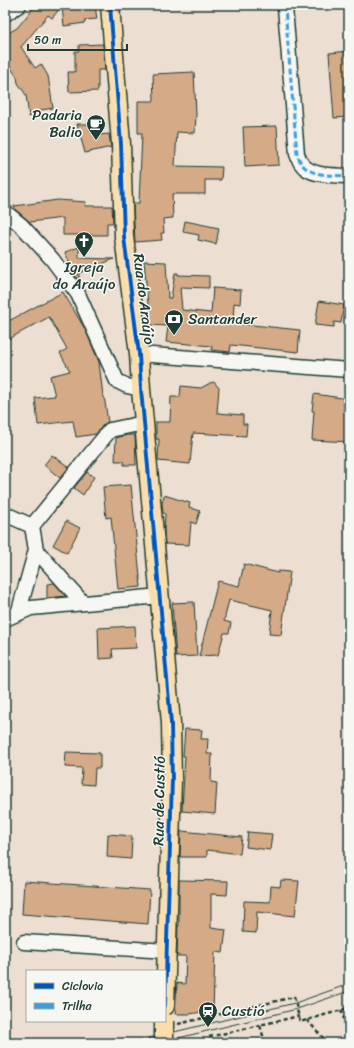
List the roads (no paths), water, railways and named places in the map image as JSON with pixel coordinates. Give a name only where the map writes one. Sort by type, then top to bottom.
[{"type":"main road","name":"Rua do Araújo","points":[[110,5],[121,144],[124,237],[139,354],[160,596]]},
{"type":"main road","name":"Rua de Custió","points":[[160,596],[171,723],[172,780],[166,978]]},
{"type":"main road","points":[[164,1043],[169,1023]]},
{"type":"street","points":[[5,14],[19,5]]},
{"type":"street","points":[[286,5],[285,8],[297,154],[301,163],[309,171],[321,174],[349,176]]},
{"type":"street","points":[[5,212],[22,226],[52,259],[78,294],[117,381],[127,386],[141,389]]},
{"type":"street","points":[[139,354],[349,370]]},
{"type":"street","points":[[11,616],[36,550],[32,526],[110,430],[144,424]]},
{"type":"street","points":[[5,514],[32,526]]},
{"type":"street","points":[[36,550],[83,603]]},
{"type":"street","points":[[11,616],[31,608],[160,596]]},
{"type":"street","points":[[24,942],[167,951]]},
{"type":"tram line","points":[[128,1043],[295,1003],[349,984]]},
{"type":"tram line","points":[[158,1043],[297,1009],[349,991]]},
{"type":"place","name":"Padaria Balio","points":[[96,141]]},
{"type":"place","name":"Igreja do Araújo","points":[[84,258]]},
{"type":"place","name":"Santander","points":[[174,336]]},
{"type":"place","name":"Custió","points":[[208,1028]]}]
